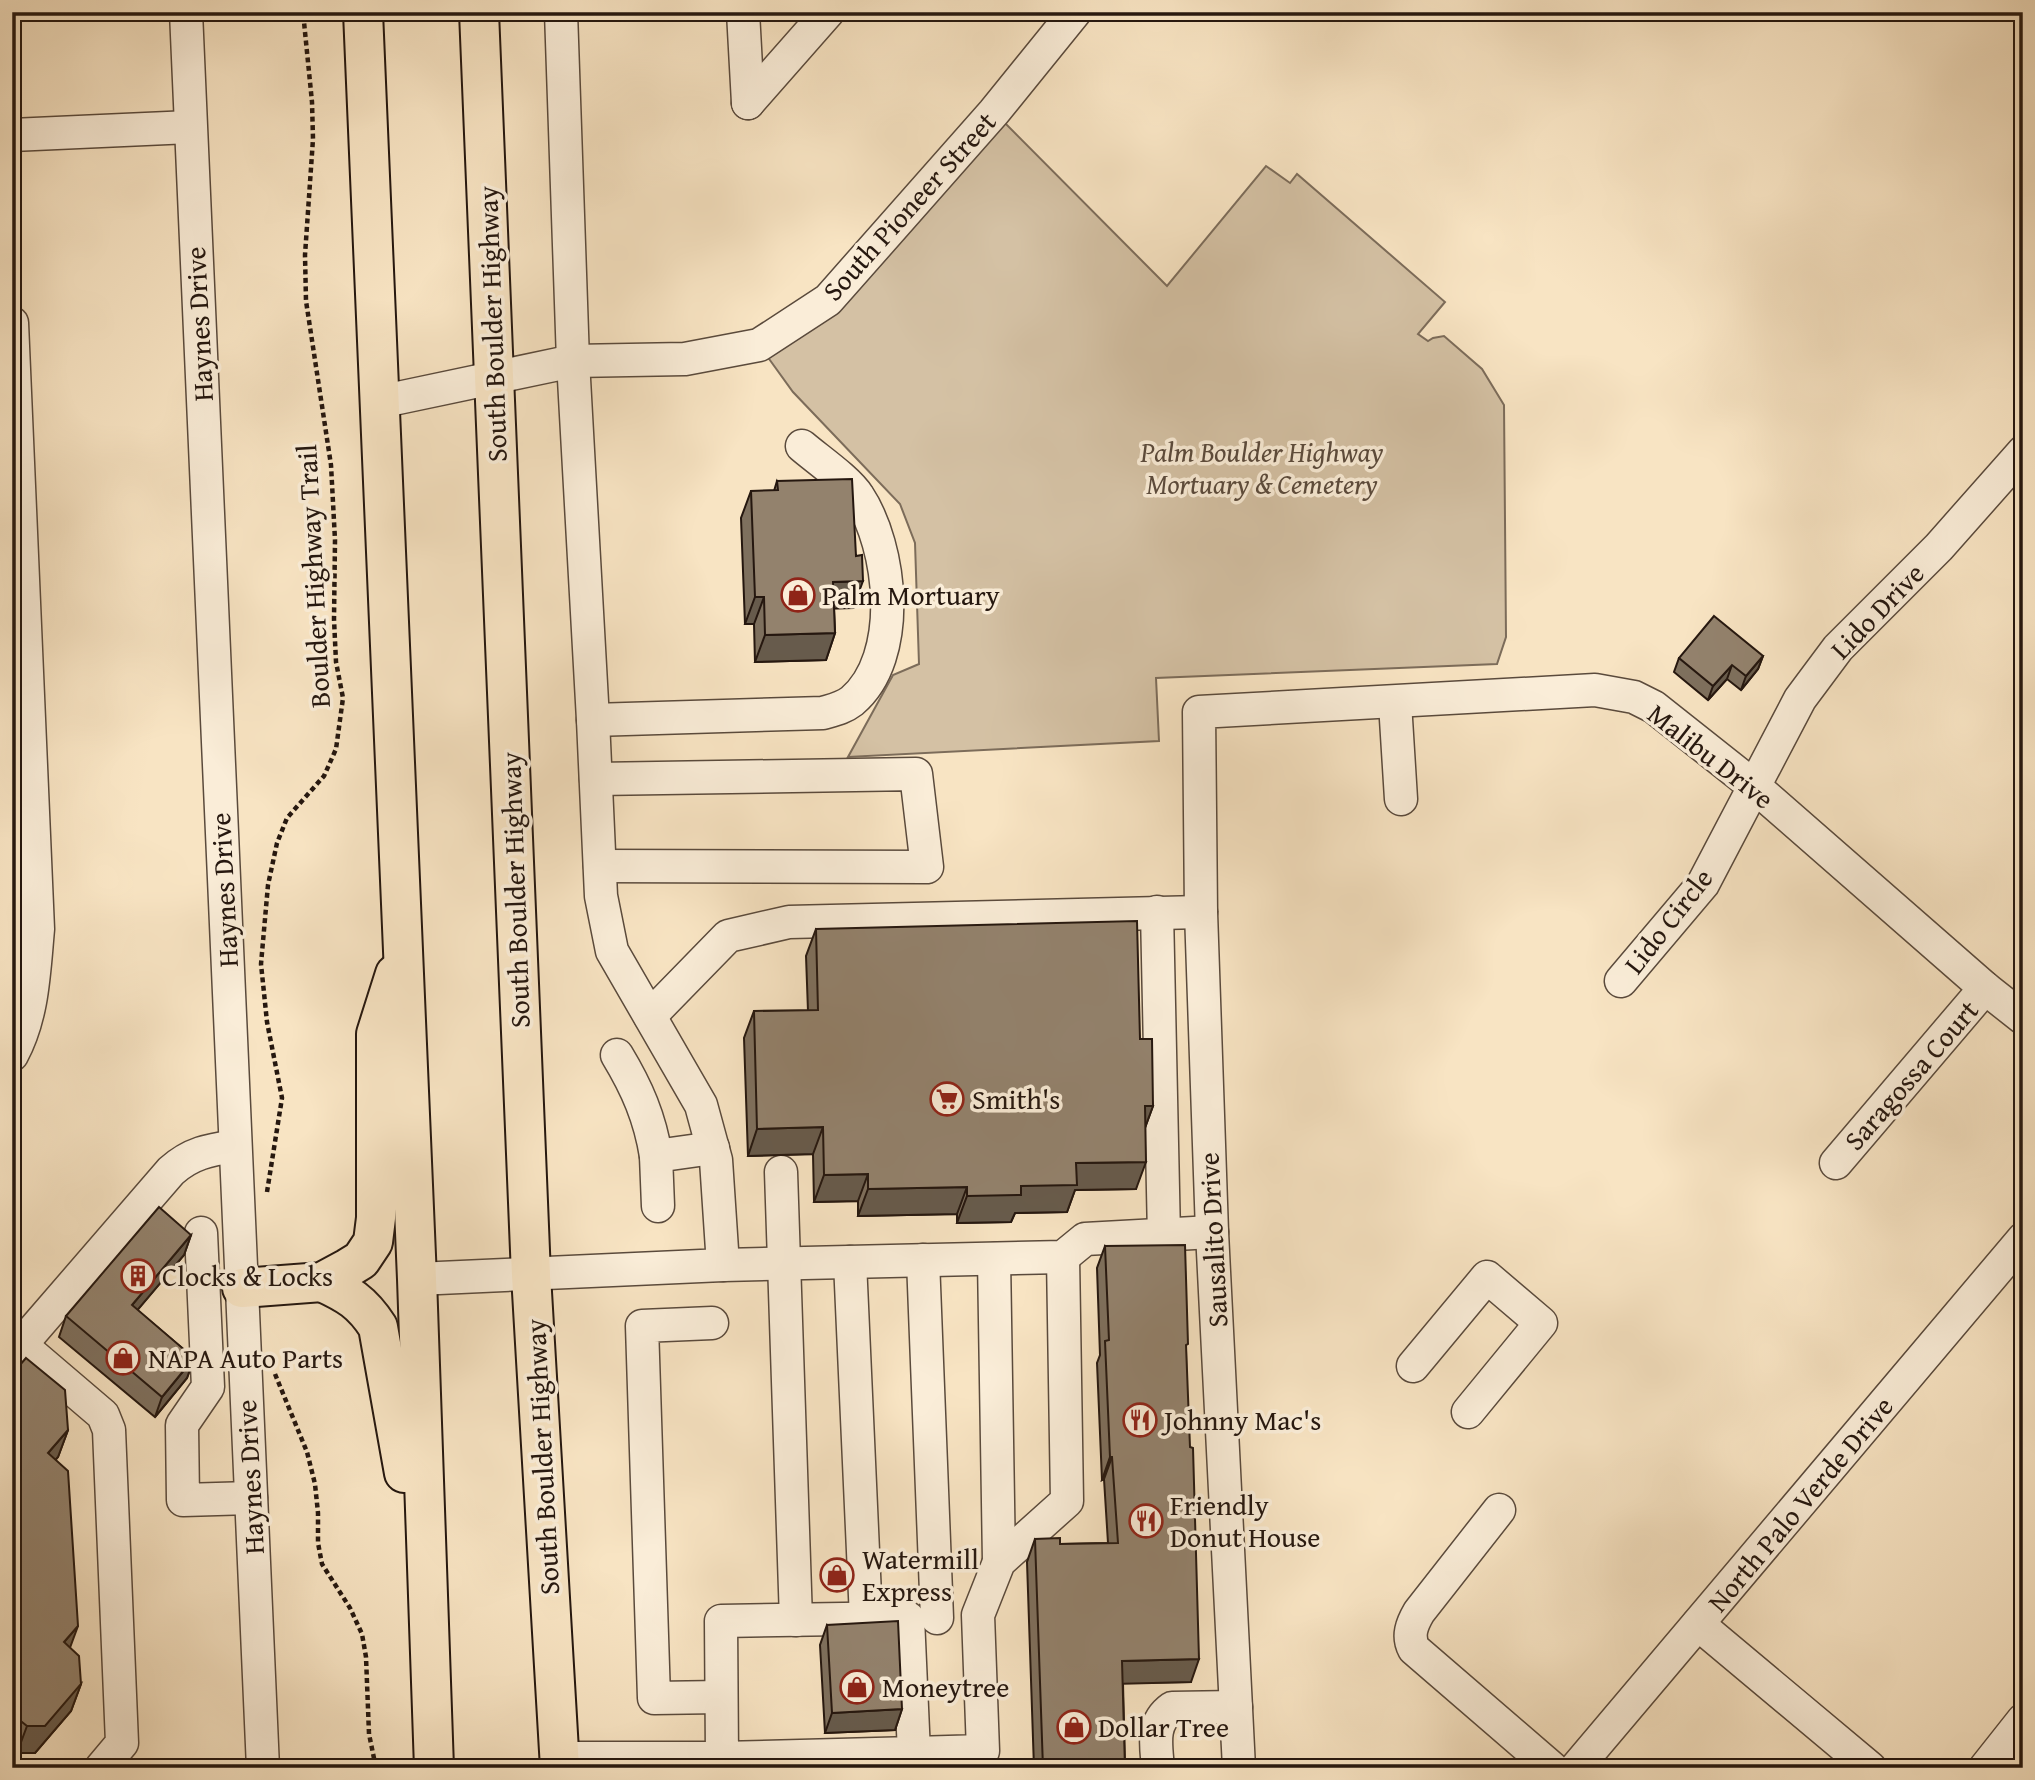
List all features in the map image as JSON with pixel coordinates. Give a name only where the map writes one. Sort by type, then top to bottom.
[{"type":"main road","points":[[363,12],[417,1279],[434,1768]]},
{"type":"main road","name":"South Boulder Highway","points":[[480,12],[531,1275],[560,1763]]},
{"type":"main road","points":[[242,1288],[322,1282],[361,1260],[373,1242],[376,1218],[376,1034],[402,948]]},
{"type":"main road","points":[[322,1282],[345,1292],[366,1308],[377,1327],[405,1477],[428,1572]]},
{"type":"street","name":"Haynes Drive","points":[[186,12],[263,1768]]},
{"type":"street","points":[[561,12],[573,361],[601,896],[612,951],[701,1105],[716,1160],[723,1265]]},
{"type":"street","points":[[743,12],[748,103],[828,12]]},
{"type":"street","name":"South Pioneer Street","points":[[379,402],[573,361],[685,359],[760,345],[828,300],[994,112],[1075,12]]},
{"type":"street","points":[[12,135],[190,127]]},
{"type":"street","points":[[12,323],[38,929],[32,1004],[20,1041],[12,1055]]},
{"type":"street","points":[[593,720],[822,713],[838,709],[851,701],[864,687],[875,670],[882,650],[888,602],[874,524],[857,493],[802,446]]},
{"type":"street","name":"Lido Drive","points":[[1755,787],[1800,699],[1838,648],[1939,547],[2023,452]]},
{"type":"street","name":"Malibu Drive","points":[[1199,712],[1595,690],[1634,697],[1654,707],[1755,787],[2023,1018]]},
{"type":"street","points":[[1395,703],[1401,799]]},
{"type":"street","name":"Sausalito Drive","points":[[1199,712],[1201,912],[1212,1231],[1239,1768]]},
{"type":"street","points":[[596,779],[916,774],[927,867],[600,866]]},
{"type":"street","name":"Lido Circle","points":[[1621,981],[1703,884],[1755,787]]},
{"type":"street","points":[[1157,912],[1164,1236]]},
{"type":"street","points":[[650,1016],[728,936],[789,922],[1201,912]]},
{"type":"street","name":"Saragossa Court","points":[[1836,1163],[1985,988]]},
{"type":"street","points":[[617,1055],[641,1097],[653,1135],[658,1206]]},
{"type":"street","points":[[101,1768],[122,1743],[109,1430],[103,1415],[17,1350],[171,1171],[183,1160],[202,1151],[235,1146]]},
{"type":"street","points":[[656,1156],[713,1148]]},
{"type":"street","points":[[781,1172],[796,1620]]},
{"type":"street","points":[[417,1279],[723,1265],[1063,1257],[1085,1239],[1212,1231]]},
{"type":"street","points":[[201,1233],[208,1387],[182,1425],[183,1500],[251,1498]]},
{"type":"street","name":"North Palo Verde Drive","points":[[1576,1768],[2023,1239]]},
{"type":"street","points":[[999,1562],[1067,1501],[1063,1257]]},
{"type":"street","points":[[560,1763],[738,1761],[914,1753],[984,1759],[978,1615],[999,1562],[994,1259]]},
{"type":"street","points":[[914,1753],[923,1618],[923,1260]]},
{"type":"street","points":[[850,1262],[866,1618]]},
{"type":"street","points":[[1413,1366],[1487,1277],[1541,1323],[1468,1412]]},
{"type":"street","points":[[712,1323],[642,1325],[642,1339],[654,1698],[722,1697]]},
{"type":"street","points":[[1499,1510],[1419,1612],[1412,1623],[1410,1641],[1414,1649],[1552,1768]]},
{"type":"street","points":[[738,1761],[722,1697],[721,1621],[978,1615]]},
{"type":"street","points":[[1698,1624],[1870,1768]]},
{"type":"street","points":[[1158,1768],[1155,1735],[1164,1714],[1172,1708],[1236,1707]]},
{"type":"street","points":[[1985,1768],[2023,1720]]},
{"type":"path","name":"Boulder Highway Trail","points":[[266,1203],[282,1098],[261,964],[268,885],[277,843],[287,818],[324,776],[336,749],[343,698],[336,662],[334,630],[335,540],[331,465],[306,301],[305,256],[313,139],[303,12]]},
{"type":"path","points":[[273,1366],[307,1452],[315,1484],[317,1543],[322,1564],[350,1608],[362,1634],[366,1657],[369,1734],[376,1768]]},
{"type":"green space","name":"Palm Boulder Highway Mortuary & Cemetery","points":[[994,112],[1167,286],[1266,166],[1290,183],[1297,174],[1445,302],[1418,334],[1428,341],[1444,336],[1482,369],[1504,405],[1506,637],[1497,664],[1156,678],[1159,741],[848,757],[893,675],[919,664],[915,543],[900,504],[793,392],[759,345],[828,300]]},
{"type":"building","name":"Palm Mortuary","points":[[852,479],[856,556],[862,555],[863,581],[833,582],[835,633],[765,635],[764,597],[755,597],[751,491],[778,490],[777,481]]},
{"type":"building","points":[[1714,616],[1763,656],[1746,676],[1732,665],[1713,686],[1679,658]]},
{"type":"building","name":"Smith's","points":[[1137,921],[1140,1039],[1152,1039],[1153,1106],[1145,1106],[1146,1162],[1076,1163],[1077,1185],[1021,1186],[1021,1195],[967,1196],[967,1187],[868,1189],[868,1174],[824,1175],[823,1127],[757,1129],[754,1011],[818,1010],[816,929]]},
{"type":"building","points":[[159,1207],[191,1235],[132,1305],[194,1358],[162,1397],[66,1316]]},
{"type":"building","points":[[1185,1245],[1186,1345],[1190,1447],[1193,1448],[1199,1659],[1122,1661],[1125,1768],[1043,1768],[1035,1539],[1060,1538],[1060,1544],[1118,1543],[1110,1457],[1105,1341],[1109,1340],[1105,1246]]},
{"type":"building","points":[[26,1358],[65,1390],[68,1430],[48,1453],[68,1471],[78,1626],[64,1642],[79,1656],[81,1684],[45,1726],[27,1726],[12,1714],[12,1374]]},
{"type":"building","name":"Moneytree","points":[[898,1621],[902,1709],[832,1713],[827,1625]]},
{"type":"place","name":"Palm Mortuary","points":[[798,595]]},
{"type":"place","name":"Smith's","points":[[947,1099]]},
{"type":"place","name":"Clocks & Locks","points":[[138,1276]]},
{"type":"place","name":"NAPA Auto Parts","points":[[123,1358]]},
{"type":"place","name":"Johnny Mac's","points":[[1140,1420]]},
{"type":"place","name":"Friendly Donut House","points":[[1146,1521]]},
{"type":"place","name":"Watermill Express","points":[[837,1575]]},
{"type":"place","name":"Moneytree","points":[[857,1687]]},
{"type":"place","name":"Dollar Tree","points":[[1074,1727]]}]
